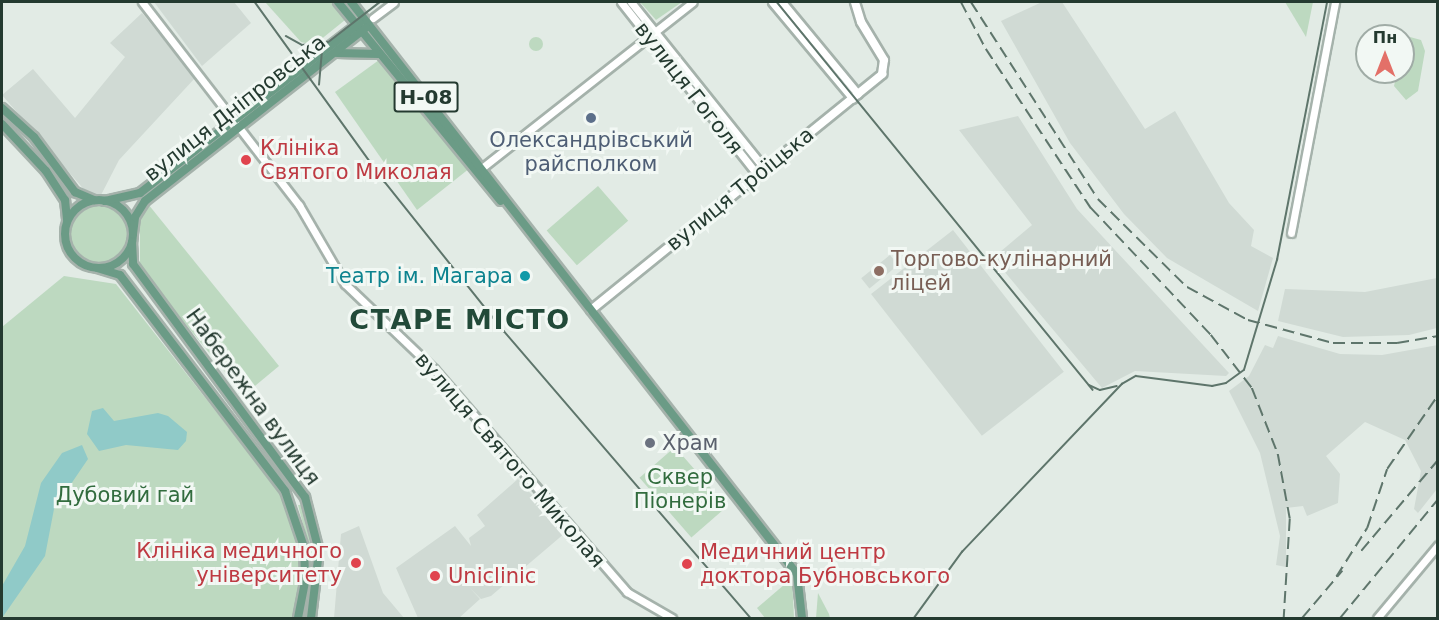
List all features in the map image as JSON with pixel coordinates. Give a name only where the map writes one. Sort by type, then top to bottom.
[{"type":"main road","name":"Н-08","points":[[339,2],[379,54],[480,170]]},
{"type":"main road","name":"Н-08","points":[[351,2],[370,21],[480,170],[797,574],[807,618]]},
{"type":"main road","name":"вулиця Троїцька","points":[[591,310],[761,171],[856,97],[885,67],[855,2]]},
{"type":"main road","name":"вулиця Дніпровська","points":[[133,238],[135,217],[146,201],[236,123],[370,21]]},
{"type":"main road","name":"вулиця Дніпровська","points":[[101,201],[140,193],[333,54],[360,28]]},
{"type":"main road","points":[[333,54],[379,54]]},
{"type":"main road","points":[[2,108],[33,137],[79,196],[101,201],[126,213],[133,238],[119,261],[97,268]]},
{"type":"main road","points":[[9,131],[16,132],[19,123]]},
{"type":"main road","points":[[2,124],[22,144],[65,200],[72,254],[97,268],[120,275],[285,491],[304,547],[305,582],[298,618]]},
{"type":"main road","points":[[22,144],[26,135],[33,137]]},
{"type":"main road","points":[[67,225],[81,205],[101,201]]},
{"type":"main road","name":"Набережна вулиця","points":[[133,238],[133,264],[305,497],[319,551],[311,618]]},
{"type":"main road","name":"Н-08","points":[[802,618],[804,607]]},
{"type":"street","name":"вулиця Святого Миколая","points":[[142,2],[305,214],[345,284],[434,369],[627,592],[672,618]]},
{"type":"street","name":"вулиця Дніпровська","points":[[370,21],[394,2]]},
{"type":"street","name":"вулиця Гоголя","points":[[621,2],[652,34]]},
{"type":"street","name":"вулиця Гоголя","points":[[631,2],[652,34],[761,171]]},
{"type":"street","points":[[480,170],[693,2]]},
{"type":"street","points":[[772,2],[856,97]]},
{"type":"street","points":[[782,2],[856,97]]},
{"type":"street","points":[[1291,233],[1335,2]]},
{"type":"street","points":[[1377,618],[1437,545]]},
{"type":"shaded area","points":[[154,2],[234,2],[251,23],[202,66]]},
{"type":"shaded area","points":[[1042,2],[1062,2],[1145,129],[1175,111],[1229,203],[1254,230],[1251,246],[1273,258],[1258,311],[1167,258],[1124,214],[1070,143],[1001,21]]},
{"type":"shaded area","points":[[142,13],[195,78],[119,160],[101,195],[87,193],[2,95],[33,69],[75,118],[125,57],[110,43]]},
{"type":"shaded area","points":[[1018,116],[1077,209],[1229,373],[1226,376],[1135,371],[1102,388],[993,258],[1032,225],[959,130]]},
{"type":"shaded area","points":[[953,230],[1064,372],[982,436],[871,294]]},
{"type":"shaded area","name":"Торгово-кулінарний ліцей","points":[[890,255],[898,265],[869,288],[861,278]]},
{"type":"shaded area","points":[[1437,278],[1437,328],[1409,335],[1343,337],[1278,321],[1285,289],[1365,292]]},
{"type":"shaded area","points":[[1278,336],[1340,354],[1382,355],[1438,345],[1437,489],[1418,513],[1414,509],[1421,471],[1405,440],[1365,422],[1326,456],[1340,474],[1338,503],[1307,516],[1303,506],[1286,508],[1286,567],[1276,565],[1280,536],[1260,453],[1229,391],[1249,376],[1265,345],[1273,348]]},
{"type":"shaded area","points":[[518,479],[565,533],[491,596],[481,599],[469,587],[480,599],[459,618],[418,618],[396,568],[455,526],[471,546],[469,538],[485,526],[477,515]]},
{"type":"shaded area","name":"Клініка медичного університету","points":[[359,526],[383,593],[404,618],[334,618],[341,534]]},
{"type":"green space","points":[[265,2],[331,2],[345,20],[314,45],[301,42]]},
{"type":"green space","points":[[640,2],[682,2],[656,20]]},
{"type":"green space","points":[[1285,2],[1313,2],[1306,37]]},
{"type":"green space","points":[[536,37],[541,39],[543,44],[541,49],[536,51],[531,49],[529,44],[531,39]]},
{"type":"green space","points":[[1415,38],[1421,40],[1425,51],[1418,91],[1406,100],[1394,84],[1415,84]]},
{"type":"green space","points":[[379,60],[470,168],[417,210],[335,92]]},
{"type":"green space","points":[[598,186],[628,221],[577,265],[547,231]]},
{"type":"green space","points":[[148,204],[279,366],[244,395],[140,269],[140,219]]},
{"type":"green space","points":[[92,205],[104,205],[119,213],[127,228],[127,240],[119,255],[104,263],[92,263],[77,255],[69,240],[69,228],[77,213]]},
{"type":"green space","name":"Дубовий гай","points":[[64,276],[116,284],[283,497],[298,547],[300,578],[292,618],[2,618],[2,327]]},
{"type":"green space","name":"Сквер Піонерів","points":[[675,447],[727,507],[691,537],[640,478]]},
{"type":"green space","points":[[298,505],[304,505],[312,527],[317,565],[309,618],[303,618],[310,551]]},
{"type":"green space","points":[[792,578],[794,618],[765,618],[757,608]]},
{"type":"green space","points":[[818,593],[829,614],[830,618],[816,618]]},
{"type":"water","points":[[103,408],[114,421],[158,413],[168,416],[187,432],[186,441],[178,450],[126,445],[99,451],[87,434],[92,411]]},
{"type":"water","points":[[82,445],[88,459],[54,509],[45,556],[2,618],[2,586],[25,546],[41,483],[62,453]]},
{"type":"tram line","points":[[255,2],[385,182],[504,331],[751,618]]},
{"type":"tram line","points":[[319,85],[322,47],[380,2]]},
{"type":"tram line","points":[[777,2],[1093,390]]},
{"type":"tram line","points":[[914,618],[962,552],[1122,384],[1136,376],[1212,386],[1226,383],[1244,370],[1277,260],[1327,2]]},
{"type":"tram line","points":[[286,36],[302,45],[328,42]]},
{"type":"tram line","points":[[1089,385],[1100,390],[1117,386]]},
{"type":"railway","points":[[961,2],[986,49],[1091,208],[1211,335],[1252,388],[1278,454],[1290,519],[1284,618]]},
{"type":"railway","points":[[971,2],[1098,199],[1187,287],[1248,320],[1333,343],[1397,343],[1438,336]]},
{"type":"railway","points":[[1336,577],[1367,528],[1387,469],[1438,395]]},
{"type":"railway","points":[[1361,551],[1438,460]]},
{"type":"railway","points":[[1340,618],[1438,499]]},
{"type":"railway","points":[[1302,618],[1342,571]]},
{"type":"place","name":"Олександрівський райсполком","points":[[591,118]]},
{"type":"place","name":"Клініка Святого Миколая","points":[[246,160]]},
{"type":"place","name":"Торгово-кулінарний ліцей","points":[[879,271]]},
{"type":"place","name":"Театр ім. Магара","points":[[525,276]]},
{"type":"place","name":"Храм","points":[[650,443]]},
{"type":"place","name":"Клініка медичного університету","points":[[356,563]]},
{"type":"place","name":"Медичний центр доктора Бубновського","points":[[687,564]]},
{"type":"place","name":"Uniclinic","points":[[435,576]]},
{"type":"district","name":"СТАРЕ МІСТО","points":[[460,320]]}]
